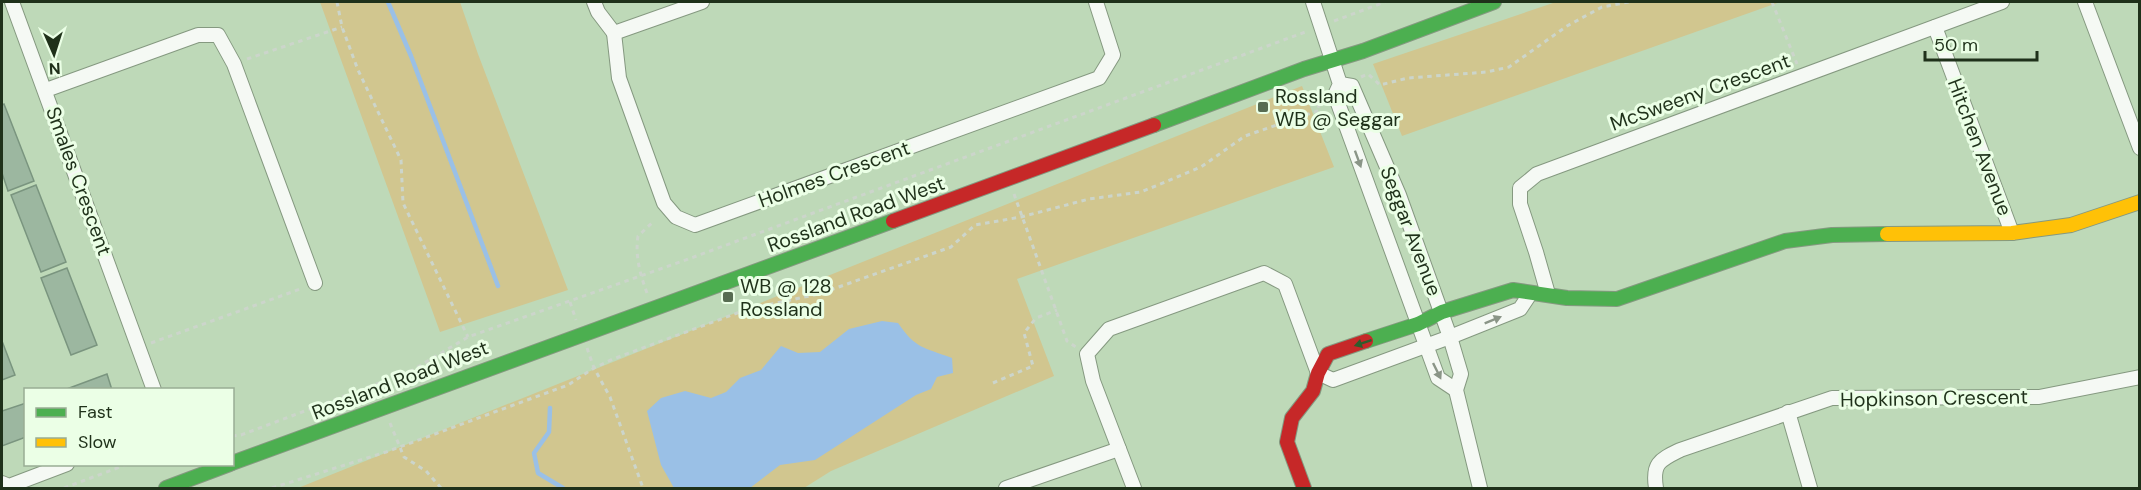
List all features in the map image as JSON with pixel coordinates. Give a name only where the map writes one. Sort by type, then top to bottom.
[{"type":"main road","name":"Rossland Road West","points":[[234,463],[1304,69],[1494,2]]},
{"type":"main road","points":[[1304,489],[1287,441],[1292,418],[1313,391],[1318,373],[1328,354],[1418,324],[1442,312],[1513,290],[1567,298],[1617,299],[1785,241],[1832,235],[2012,233],[2071,225],[2139,202]]},
{"type":"main road","name":"Rossland Road West","points":[[166,489],[226,466]]},
{"type":"street","points":[[12,2],[46,90]]},
{"type":"street","points":[[594,2],[598,12],[614,33],[702,2]]},
{"type":"street","name":"Holmes Crescent","points":[[614,33],[619,78],[664,203],[676,218],[695,225],[1099,78],[1113,55],[1096,2]]},
{"type":"street","name":"Seggar Avenue","points":[[1313,2],[1340,84],[1335,95],[1418,324],[1438,378],[1456,390]]},
{"type":"street","name":"McSweeny Crescent","points":[[1548,294],[1520,204],[1520,188],[1537,174],[1896,39],[2002,2]]},
{"type":"street","points":[[2085,2],[2139,147]]},
{"type":"street","name":"Hitchen Avenue","points":[[1935,27],[2012,233]]},
{"type":"street","name":"Smales Crescent","points":[[153,388],[46,90],[198,35],[218,35],[234,64],[315,283]]},
{"type":"street","name":"Seggar Avenue","points":[[1340,84],[1352,86],[1399,195],[1442,312],[1461,374],[1456,390],[1480,489]]},
{"type":"street","points":[[1134,489],[1093,381],[1087,354],[1109,329],[1264,273],[1285,284],[1318,373],[1333,380],[1520,309],[1530,294]]},
{"type":"street","name":"Hopkinson Crescent","points":[[1656,489],[1653,474],[1660,460],[1680,450],[1832,398],[2039,397],[2139,377]]},
{"type":"street","points":[[1788,412],[1810,489]]},
{"type":"street","points":[[1006,489],[1119,449]]},
{"type":"street","points":[[2,483],[9,486],[64,466]]},
{"type":"path","points":[[337,2],[342,27],[358,70],[400,160],[403,203],[468,337]]},
{"type":"path","points":[[234,436],[242,435],[411,371],[468,337],[570,302],[1385,2]]},
{"type":"path","points":[[272,489],[400,447],[568,385],[594,368],[748,309],[819,294],[951,247],[975,225],[1021,217],[1089,199],[1141,192],[1201,167],[1245,136],[1320,110],[1314,94],[1368,74],[1380,85],[1408,78],[1487,72],[1509,67],[1576,21],[1602,7],[1629,2]]},
{"type":"path","points":[[1772,2],[1801,76]]},
{"type":"path","points":[[234,64],[342,27]]},
{"type":"path","points":[[1009,179],[1067,341],[1087,354]]},
{"type":"path","points":[[653,309],[641,276],[636,250],[638,236],[654,221]]},
{"type":"path","points":[[138,348],[315,283]]},
{"type":"path","points":[[570,302],[594,368],[610,397],[643,489]]},
{"type":"path","points":[[993,383],[1033,366],[1024,333],[1036,318],[1057,310]]},
{"type":"path","points":[[383,407],[404,457],[426,471],[441,489]]},
{"type":"path","points":[[64,489],[125,466]]},
{"type":"shaded area","points":[[320,2],[460,2],[568,290],[440,332]]},
{"type":"shaded area","points":[[1556,2],[1780,2],[1402,136],[1373,64]]},
{"type":"shaded area","points":[[1302,86],[1334,167],[1017,279],[1054,376],[831,471],[804,488],[298,488]]},
{"type":"water","points":[[882,321],[898,323],[915,343],[952,358],[953,373],[937,377],[931,389],[916,395],[815,460],[780,465],[750,488],[674,488],[661,465],[647,411],[661,398],[685,391],[711,398],[726,392],[740,378],[761,370],[781,346],[798,353],[820,352],[849,329]]},
{"type":"building","points":[[4,104],[34,181],[8,191],[2,173],[2,105]]},
{"type":"building","points":[[36,185],[66,262],[41,272],[11,195]]},
{"type":"building","points":[[67,268],[97,345],[71,355],[41,278]]},
{"type":"building","points":[[2,341],[15,375],[2,380]]},
{"type":"building","points":[[107,374],[111,388],[69,388]]},
{"type":"building","points":[[24,404],[24,438],[2,446],[2,411]]},
{"type":"waterway","points":[[388,2],[411,56],[498,286]]},
{"type":"waterway","points":[[550,408],[549,432],[534,453],[538,473],[563,488]]},
{"type":"traffic: fast","points":[[1154,125],[1494,2]]},
{"type":"traffic: fast","points":[[234,462],[893,221]]},
{"type":"traffic: fast","points":[[1366,341],[1418,324],[1442,312],[1513,290],[1567,298],[1617,299],[1785,241],[1832,235],[1887,234]]},
{"type":"traffic: fast","points":[[166,488],[225,466]]},
{"type":"traffic: slow","points":[[1887,234],[2012,233],[2071,225],[2140,202]]},
{"type":"traffic: jam","points":[[893,221],[1154,125]]},
{"type":"traffic: jam","points":[[1304,488],[1287,442],[1292,418],[1313,391],[1318,373],[1328,354],[1366,341]]},
{"type":"place","name":"Rossland WB @ Seggar","points":[[1263,107]]},
{"type":"place","name":"WB @ 128 Rossland","points":[[728,297]]}]
